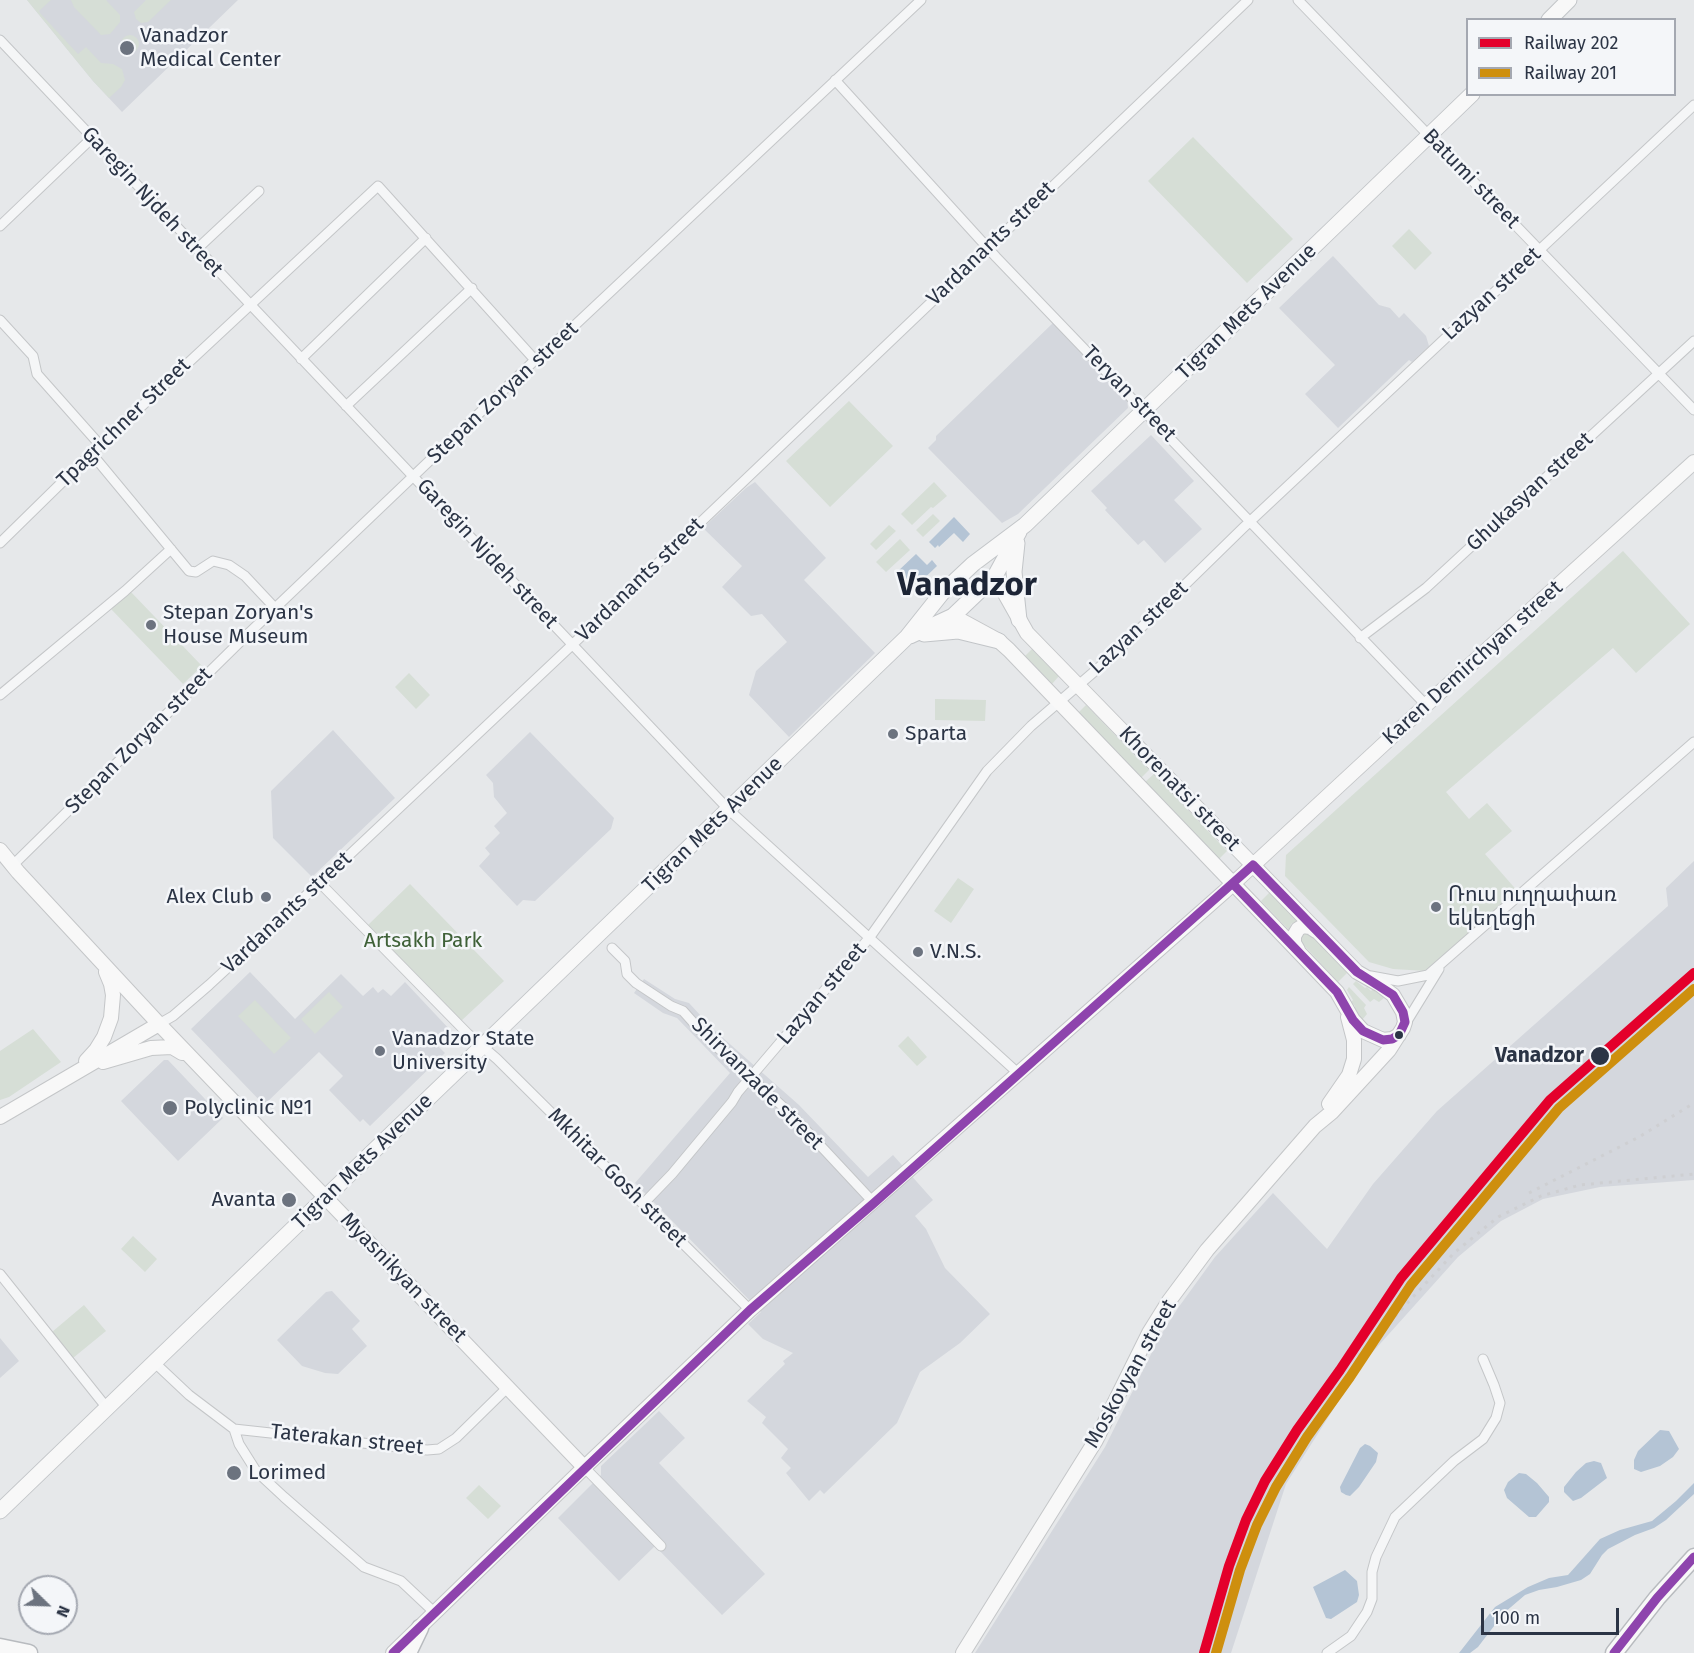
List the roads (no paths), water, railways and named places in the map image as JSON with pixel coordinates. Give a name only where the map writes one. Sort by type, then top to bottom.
[{"type":"highway","points":[[1614,1653],[1657,1598],[1694,1557]]},
{"type":"highway","points":[[408,1653],[420,1628]]},
{"type":"highway","points":[[0,1647],[29,1653]]},
{"type":"main road","points":[[1551,18],[1569,0]]},
{"type":"main road","name":"Tigran Mets Avenue","points":[[0,1511],[907,637],[942,593],[973,564],[1020,529],[1470,96]]},
{"type":"main road","name":"Tigran Mets Avenue","points":[[907,637],[954,616],[995,576],[1020,529]]},
{"type":"main road","points":[[1019,620],[1014,572],[1020,529]]},
{"type":"main road","name":"Khorenatsi street","points":[[973,564],[985,561],[991,566],[995,576]]},
{"type":"main road","points":[[942,593],[939,600],[940,607],[954,616]]},
{"type":"main road","points":[[907,637],[937,631],[958,631],[999,641]]},
{"type":"street","name":"Stepan Zoryan street","points":[[6,863],[535,360],[921,0]]},
{"type":"street","name":"Vardanants street","points":[[2,1113],[173,1016],[209,985],[572,645],[1248,0]]},
{"type":"street","name":"Batumi street","points":[[1298,0],[1694,410]]},
{"type":"street","name":"Garegin Njdeh street","points":[[0,40],[729,810],[1019,1074]]},
{"type":"street","name":"Teryan street","points":[[836,80],[987,247],[1426,705]]},
{"type":"street","name":"Lazyan street","points":[[643,1204],[672,1174],[870,937],[987,771],[1031,726],[1110,658],[1249,522],[1694,105]]},
{"type":"street","points":[[0,226],[92,138]]},
{"type":"street","name":"Tpagrichner Street","points":[[0,543],[100,445],[378,186],[426,238]]},
{"type":"street","points":[[197,249],[259,191]]},
{"type":"street","points":[[301,359],[426,238],[535,360]]},
{"type":"street","points":[[346,406],[472,288]]},
{"type":"street","points":[[0,320],[33,356],[37,375],[100,445]]},
{"type":"street","name":"Ghukasyan street","points":[[1360,638],[1426,588],[1694,341]]},
{"type":"street","points":[[92,454],[192,573],[213,561],[229,565],[245,576],[275,608]]},
{"type":"street","name":"Karen Demirchyan street","points":[[393,1653],[750,1310],[1233,884],[1694,462]]},
{"type":"street","points":[[0,695],[171,549]]},
{"type":"street","name":"Khorenatsi street","points":[[954,616],[999,641],[1337,992],[1353,1020],[1363,1031],[1383,1040],[1392,1039],[1401,1032],[1405,1022],[1399,1003],[1380,985],[1357,972],[1027,633],[995,576]]},
{"type":"street","points":[[1357,972],[1398,981],[1420,978],[1438,967],[1694,742]]},
{"type":"street","name":"Myasnikyan street","points":[[0,850],[6,863],[190,1057],[661,1546]]},
{"type":"street","name":"Mkhitar Gosh street","points":[[320,883],[750,1310]]},
{"type":"street","points":[[1300,954],[1294,943],[1294,936],[1298,929],[1303,926],[1310,927],[1320,934]]},
{"type":"street","name":"Shirvanzade street","points":[[612,948],[625,961],[627,974],[636,983],[671,1006],[683,1011],[708,1038],[790,1113],[874,1203]]},
{"type":"street","points":[[78,1070],[96,1050],[111,1018],[113,995],[103,964]]},
{"type":"street","points":[[1401,1032],[1438,967]]},
{"type":"street","points":[[1315,1126],[1350,1075],[1354,1059],[1354,1040],[1350,1023],[1337,992]]},
{"type":"street","name":"Moskovyan street","points":[[963,1653],[1096,1440],[1149,1333],[1169,1301],[1207,1250],[1315,1126],[1332,1112],[1389,1050],[1401,1032]]},
{"type":"street","points":[[78,1070],[151,1048],[172,1047],[190,1057]]},
{"type":"street","points":[[0,1274],[107,1408]]},
{"type":"street","points":[[1327,1653],[1351,1636],[1367,1612],[1372,1599],[1372,1572],[1376,1557],[1395,1517],[1454,1461],[1483,1439],[1496,1418],[1500,1403],[1483,1359]]},
{"type":"street","name":"Taterakan street","points":[[155,1364],[189,1395],[234,1429],[427,1450],[439,1449],[456,1438],[508,1387]]},
{"type":"street","name":"Taterakan street","points":[[234,1429],[239,1444],[256,1471],[284,1497],[364,1568],[401,1581],[435,1613]]},
{"type":"water","points":[[954,517],[970,534],[963,542],[954,533],[935,548],[929,542]]},
{"type":"water","points":[[916,554],[927,565],[932,560],[937,566],[913,589],[897,572]]},
{"type":"water","points":[[1660,1430],[1669,1431],[1679,1449],[1673,1457],[1660,1466],[1641,1472],[1634,1469],[1634,1460],[1638,1451]]},
{"type":"water","points":[[1365,1444],[1378,1453],[1376,1462],[1359,1487],[1350,1496],[1346,1495],[1341,1492],[1340,1487],[1360,1448]]},
{"type":"water","points":[[1594,1461],[1601,1463],[1607,1478],[1581,1498],[1573,1501],[1564,1492],[1564,1487],[1586,1463]]},
{"type":"water","points":[[1519,1473],[1526,1474],[1549,1497],[1549,1502],[1536,1517],[1529,1517],[1507,1498],[1504,1490],[1508,1482]]},
{"type":"water","points":[[1694,1483],[1694,1494],[1666,1520],[1608,1549],[1590,1574],[1581,1580],[1525,1595],[1504,1613],[1478,1647],[1470,1653],[1459,1653],[1495,1607],[1528,1587],[1549,1578],[1568,1575],[1600,1539],[1620,1530],[1652,1521]]},
{"type":"water","points":[[1345,1570],[1357,1581],[1359,1595],[1357,1602],[1331,1619],[1326,1618],[1313,1587]]},
{"type":"railway","points":[[1529,1193],[1639,1137],[1694,1103]]},
{"type":"railway","points":[[1358,1356],[1454,1253],[1498,1217],[1541,1196],[1580,1185],[1694,1174]]},
{"type":"rail line","name":"202","points":[[1204,1653],[1229,1566],[1246,1520],[1265,1481],[1297,1430],[1401,1278],[1550,1100],[1694,973]]},
{"type":"rail line","name":"201","points":[[1216,1653],[1240,1570],[1257,1525],[1276,1487],[1307,1437],[1411,1285],[1559,1108],[1694,989]]},
{"type":"place","name":"Vanadzor Medical Center","points":[[127,48]]},
{"type":"place","name":"Stepan Zoryan's House Museum","points":[[151,625]]},
{"type":"place","name":"Sparta","points":[[893,734]]},
{"type":"place","name":"Alex Club","points":[[266,897]]},
{"type":"place","name":"Ռուս ուղղափառ եկեղեցի","points":[[1436,907]]},
{"type":"place","name":"V.N.S.","points":[[918,952]]},
{"type":"place","name":"Vanadzor State University","points":[[380,1051]]},
{"type":"place","name":"Vanadzor","points":[[1600,1056]]},
{"type":"place","name":"Polyclinic №1","points":[[170,1108]]},
{"type":"place","name":"Avanta","points":[[289,1200]]},
{"type":"place","name":"Lorimed","points":[[234,1473]]},
{"type":"district","name":"Vanadzor","points":[[967,586]]},
{"type":"park label","name":"Artsakh Park","points":[[423,941]]}]
